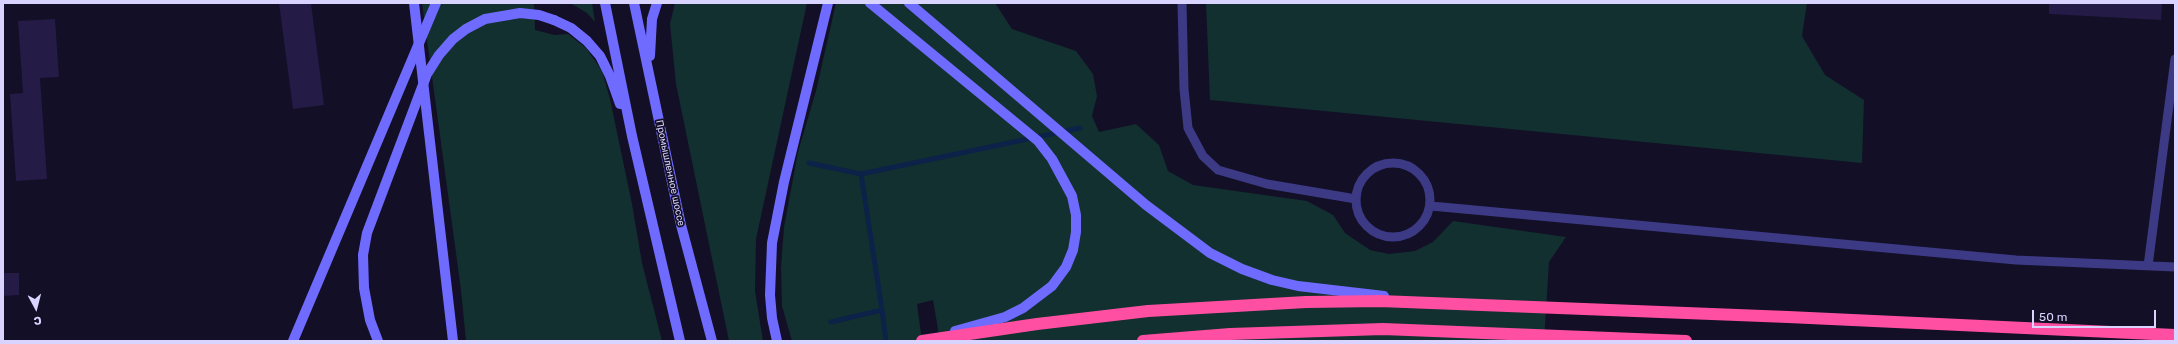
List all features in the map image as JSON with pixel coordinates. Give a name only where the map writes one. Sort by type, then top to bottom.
[{"type":"highway","points":[[922,341],[1037,324],[1148,311],[1306,302],[1452,303],[2175,335]]},
{"type":"highway","points":[[1143,341],[1230,334],[1361,329],[1686,341]]},
{"type":"main road","points":[[414,3],[453,341]]},
{"type":"main road","points":[[293,341],[436,3]]},
{"type":"main road","points":[[605,3],[632,136],[680,341]]},
{"type":"main road","name":"Промышленное шоссе","points":[[634,3],[681,225],[712,341]]},
{"type":"main road","points":[[649,76],[650,39],[657,3]]},
{"type":"main road","points":[[777,341],[772,318],[770,295],[772,243],[784,182],[828,3]]},
{"type":"main road","points":[[870,3],[1038,141],[1066,181],[1072,196],[1076,215],[1076,232],[1066,267],[1052,286],[1041,295],[1023,308],[1005,317],[918,341]]},
{"type":"main road","points":[[910,3],[1146,204],[1210,253],[1242,269],[1272,280],[1298,286],[1330,291],[1452,303]]},
{"type":"main road","points":[[378,341],[370,320],[364,288],[363,255],[367,233],[427,74],[439,55],[453,39],[466,29],[484,19],[520,13],[539,15],[571,28],[587,41],[600,56],[610,76],[632,136]]},
{"type":"main road","points":[[1578,337],[1613,341]]},
{"type":"lane","points":[[1182,3],[1184,89],[1188,128],[1203,156],[1218,170],[1267,184],[1356,199]]},
{"type":"lane","points":[[2148,266],[2175,60]]},
{"type":"lane","points":[[1397,162],[1412,167],[1424,177],[1430,191],[1430,206],[1424,221],[1413,232],[1398,237],[1382,235],[1368,227],[1359,214],[1356,199],[1359,184],[1369,171],[1382,164],[1397,162]]},
{"type":"lane","points":[[1430,206],[1512,212],[2016,260],[2175,267]]},
{"type":"green space","points":[[422,3],[534,3],[535,30],[555,35],[568,34],[586,48],[602,71],[610,99],[632,204],[642,263],[662,341],[466,341],[461,290]]},
{"type":"green space","points":[[570,3],[592,3],[595,22],[587,13]]},
{"type":"green space","points":[[675,3],[807,3],[756,239],[755,291],[763,341],[729,341],[676,84],[670,24]]},
{"type":"green space","points":[[836,3],[995,3],[1012,29],[1076,51],[1093,74],[1097,96],[1092,116],[1099,132],[1136,124],[1159,145],[1168,171],[1193,185],[1307,201],[1333,215],[1345,233],[1370,250],[1389,254],[1415,251],[1433,242],[1453,221],[1566,237],[1549,262],[1544,341],[940,341],[933,300],[917,304],[922,341],[792,341],[782,306],[781,267],[784,227],[798,152],[816,91]]},
{"type":"green space","points":[[1206,3],[1807,3],[1802,36],[1825,75],[1864,100],[1862,163],[1210,100]]},
{"type":"building","points":[[279,3],[311,3],[324,105],[293,109]]},
{"type":"building","points":[[2049,3],[2162,3],[2161,20],[2049,14]]},
{"type":"building","points":[[55,19],[59,77],[40,78],[47,179],[16,181],[10,94],[23,93],[18,21]]},
{"type":"building","points":[[3,273],[19,273],[19,295],[3,296]]},
{"type":"waterway","points":[[809,163],[861,174],[1080,128]]},
{"type":"waterway","points":[[831,322],[882,310],[861,174]]},
{"type":"waterway","points":[[882,310],[886,341]]}]
